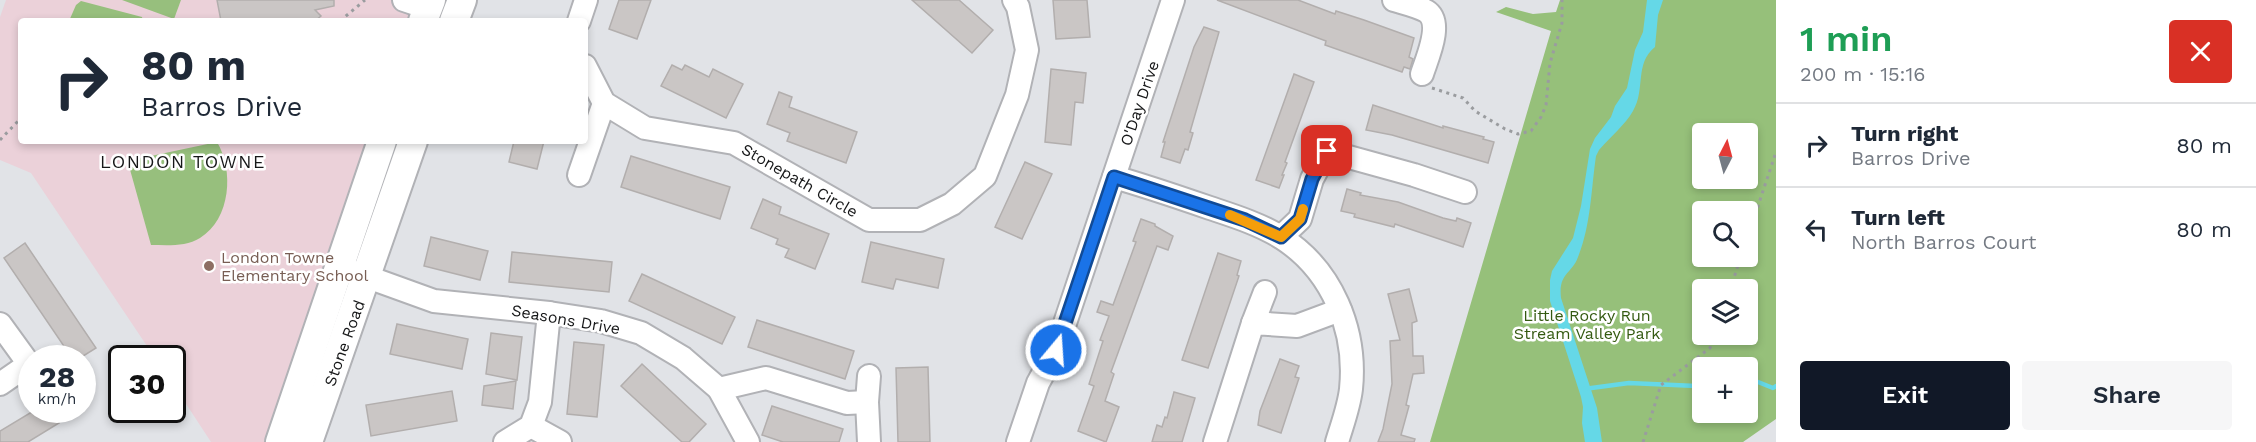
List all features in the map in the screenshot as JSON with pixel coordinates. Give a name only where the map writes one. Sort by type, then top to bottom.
[{"type":"main road","name":"Stone Road","points":[[280,442],[381,144]]},
{"type":"main road","name":"Stone Road","points":[[308,442],[412,144]]},
{"type":"street","points":[[580,18],[586,0]]},
{"type":"street","name":"Stonepath Circle","points":[[604,103],[645,128],[734,143],[869,219],[920,220],[952,204],[985,176],[1017,96],[1027,50],[1018,7],[1014,0]]},
{"type":"street","name":"O'Day Drive","points":[[1018,442],[1038,383],[1056,350],[1173,0]]},
{"type":"street","points":[[1394,0],[1426,11],[1436,28],[1423,80]]},
{"type":"street","points":[[579,175],[604,103],[588,72]]},
{"type":"street","points":[[1281,237],[1300,219],[1312,179],[1327,151],[1465,192]]},
{"type":"street","points":[[1114,177],[1245,220],[1281,237],[1312,264],[1331,290],[1346,325],[1351,348],[1351,387],[1337,442]]},
{"type":"street","name":"Seasons Drive","points":[[340,267],[434,301],[549,313],[601,321],[642,333],[683,358],[719,389],[748,442]]},
{"type":"street","points":[[1215,442],[1264,292]]},
{"type":"street","points":[[1253,323],[1297,326],[1340,310]]},
{"type":"street","points":[[505,442],[531,426],[540,402],[549,313]]},
{"type":"street","points":[[0,324],[29,364],[0,384]]},
{"type":"street","points":[[869,376],[867,402],[869,442]]},
{"type":"street","points":[[719,389],[766,378],[847,403],[867,402]]},
{"type":"street","points":[[531,426],[560,442]]},
{"type":"path","points":[[343,18],[364,0]]},
{"type":"path","points":[[1423,80],[1463,98],[1475,111],[1505,129],[1518,134],[1531,131],[1546,105],[1550,63],[1562,23],[1562,0]]},
{"type":"path","points":[[0,140],[18,121]]},
{"type":"path","points":[[1758,206],[1776,152]]},
{"type":"path","points":[[1642,442],[1661,385],[1710,348],[1711,345]]},
{"type":"shaded area","name":"London Towne Elementary School","points":[[6,0],[416,0],[410,18],[18,18],[18,144],[368,144],[264,442],[211,442],[186,404],[186,345],[146,345],[31,173],[0,160],[0,17]]},
{"type":"green space","points":[[122,0],[181,0],[174,18]]},
{"type":"green space","name":"Little Rocky Run Stream Valley Park","points":[[1560,0],[1776,0],[1776,419],[1743,442],[1430,442],[1551,31],[1496,12],[1506,7],[1533,14],[1556,12]]},
{"type":"green space","points":[[81,1],[142,18],[70,18],[76,5]]},
{"type":"green space","points":[[208,144],[218,144],[226,166],[226,193],[218,219],[210,230],[189,243],[151,245],[129,166],[132,160]]},
{"type":"water","points":[[1647,0],[1663,0],[1658,15],[1655,47],[1642,69],[1639,94],[1633,111],[1596,156],[1586,232],[1578,257],[1563,279],[1561,290],[1561,298],[1597,408],[1602,442],[1585,442],[1581,397],[1550,301],[1550,280],[1552,271],[1573,238],[1581,206],[1590,149],[1627,88],[1635,50],[1643,32]]},
{"type":"building","points":[[217,0],[334,0],[334,6],[315,10],[321,16],[319,18],[220,18]]},
{"type":"building","points":[[619,0],[651,0],[637,39],[609,29]]},
{"type":"building","points":[[912,0],[959,0],[993,30],[972,53]]},
{"type":"building","points":[[1053,0],[1087,0],[1090,37],[1056,39]]},
{"type":"building","points":[[1217,0],[1298,0],[1335,14],[1336,11],[1364,20],[1414,38],[1409,57],[1413,59],[1410,69],[1404,67],[1402,72],[1325,45],[1326,41]]},
{"type":"building","points":[[1204,27],[1219,32],[1190,132],[1193,133],[1188,150],[1185,149],[1180,163],[1161,157],[1165,142],[1163,142],[1194,47]]},
{"type":"building","points":[[672,65],[682,70],[685,65],[709,77],[713,69],[743,84],[726,118],[661,86]]},
{"type":"building","points":[[1051,69],[1086,73],[1083,103],[1075,102],[1071,145],[1045,142]]},
{"type":"building","points":[[1294,74],[1314,82],[1285,162],[1287,163],[1279,188],[1256,180]]},
{"type":"building","points":[[779,92],[792,97],[789,107],[857,132],[846,163],[787,141],[790,133],[767,124]]},
{"type":"building","points":[[1373,105],[1443,128],[1443,126],[1484,137],[1483,139],[1494,142],[1488,163],[1392,135],[1366,130]]},
{"type":"building","points":[[513,144],[543,144],[537,169],[509,162]]},
{"type":"building","points":[[631,156],[730,187],[720,219],[621,187]]},
{"type":"building","points":[[1025,162],[1052,174],[1022,239],[995,227]]},
{"type":"building","points":[[1347,189],[1361,193],[1360,195],[1398,202],[1443,218],[1456,221],[1457,218],[1471,223],[1463,247],[1395,224],[1394,227],[1354,217],[1355,214],[1341,211]]},
{"type":"building","points":[[763,199],[781,207],[779,214],[829,234],[815,269],[785,257],[789,249],[776,244],[778,239],[751,228]]},
{"type":"building","points":[[1141,219],[1155,224],[1173,236],[1168,250],[1157,246],[1111,372],[1114,374],[1105,401],[1119,407],[1106,442],[1078,431],[1094,386],[1089,384],[1103,341],[1100,340],[1109,316],[1097,312],[1101,301],[1113,305],[1136,242],[1133,241]]},
{"type":"building","points":[[431,237],[488,251],[480,280],[424,266]]},
{"type":"building","points":[[871,242],[944,259],[938,288],[896,279],[893,289],[862,282]]},
{"type":"building","points":[[25,243],[94,345],[63,345],[4,258]]},
{"type":"building","points":[[512,252],[612,262],[609,292],[509,282]]},
{"type":"building","points":[[1218,253],[1241,261],[1237,275],[1239,276],[1208,368],[1182,360]]},
{"type":"building","points":[[642,274],[735,317],[722,344],[629,301]]},
{"type":"building","points":[[1409,289],[1417,321],[1412,323],[1413,356],[1423,356],[1424,373],[1413,374],[1406,405],[1409,406],[1401,435],[1415,439],[1414,442],[1378,442],[1383,429],[1392,384],[1390,341],[1400,340],[1388,294]]},
{"type":"building","points":[[757,320],[854,351],[845,379],[748,347]]},
{"type":"building","points":[[397,324],[468,339],[462,369],[390,354]]},
{"type":"building","points":[[491,333],[522,337],[517,380],[486,374]]},
{"type":"building","points":[[574,342],[604,345],[597,417],[567,414]]},
{"type":"building","points":[[1280,359],[1299,366],[1295,377],[1299,378],[1281,433],[1258,425],[1260,411]]},
{"type":"building","points":[[642,364],[706,424],[689,442],[682,442],[621,386]]},
{"type":"building","points":[[928,367],[930,442],[898,442],[896,368]]},
{"type":"building","points":[[516,381],[513,409],[482,405],[484,386]]},
{"type":"building","points":[[452,391],[457,421],[371,436],[366,405]]},
{"type":"building","points":[[1174,392],[1195,398],[1182,442],[1152,442],[1157,425],[1162,427],[1165,417],[1167,418]]},
{"type":"building","points":[[772,406],[843,429],[839,442],[783,442],[762,435]]},
{"type":"building","points":[[18,420],[18,423],[59,423],[28,442],[0,442],[0,431]]},
{"type":"waterway","points":[[1758,382],[1773,388],[1776,386]]},
{"type":"waterway","points":[[1584,389],[1629,383],[1692,386]]},
{"type":"slow traffic","points":[[1230,215],[1281,237],[1300,219],[1303,209]]},
{"type":"place","name":"London Towne Elementary School","points":[[209,266]]},
{"type":"district","name":"LONDON TOWNE","points":[[183,162]]},
{"type":"route","points":[[1056,350],[1114,177],[1245,220],[1281,237],[1300,219],[1312,179],[1327,151]]}]
